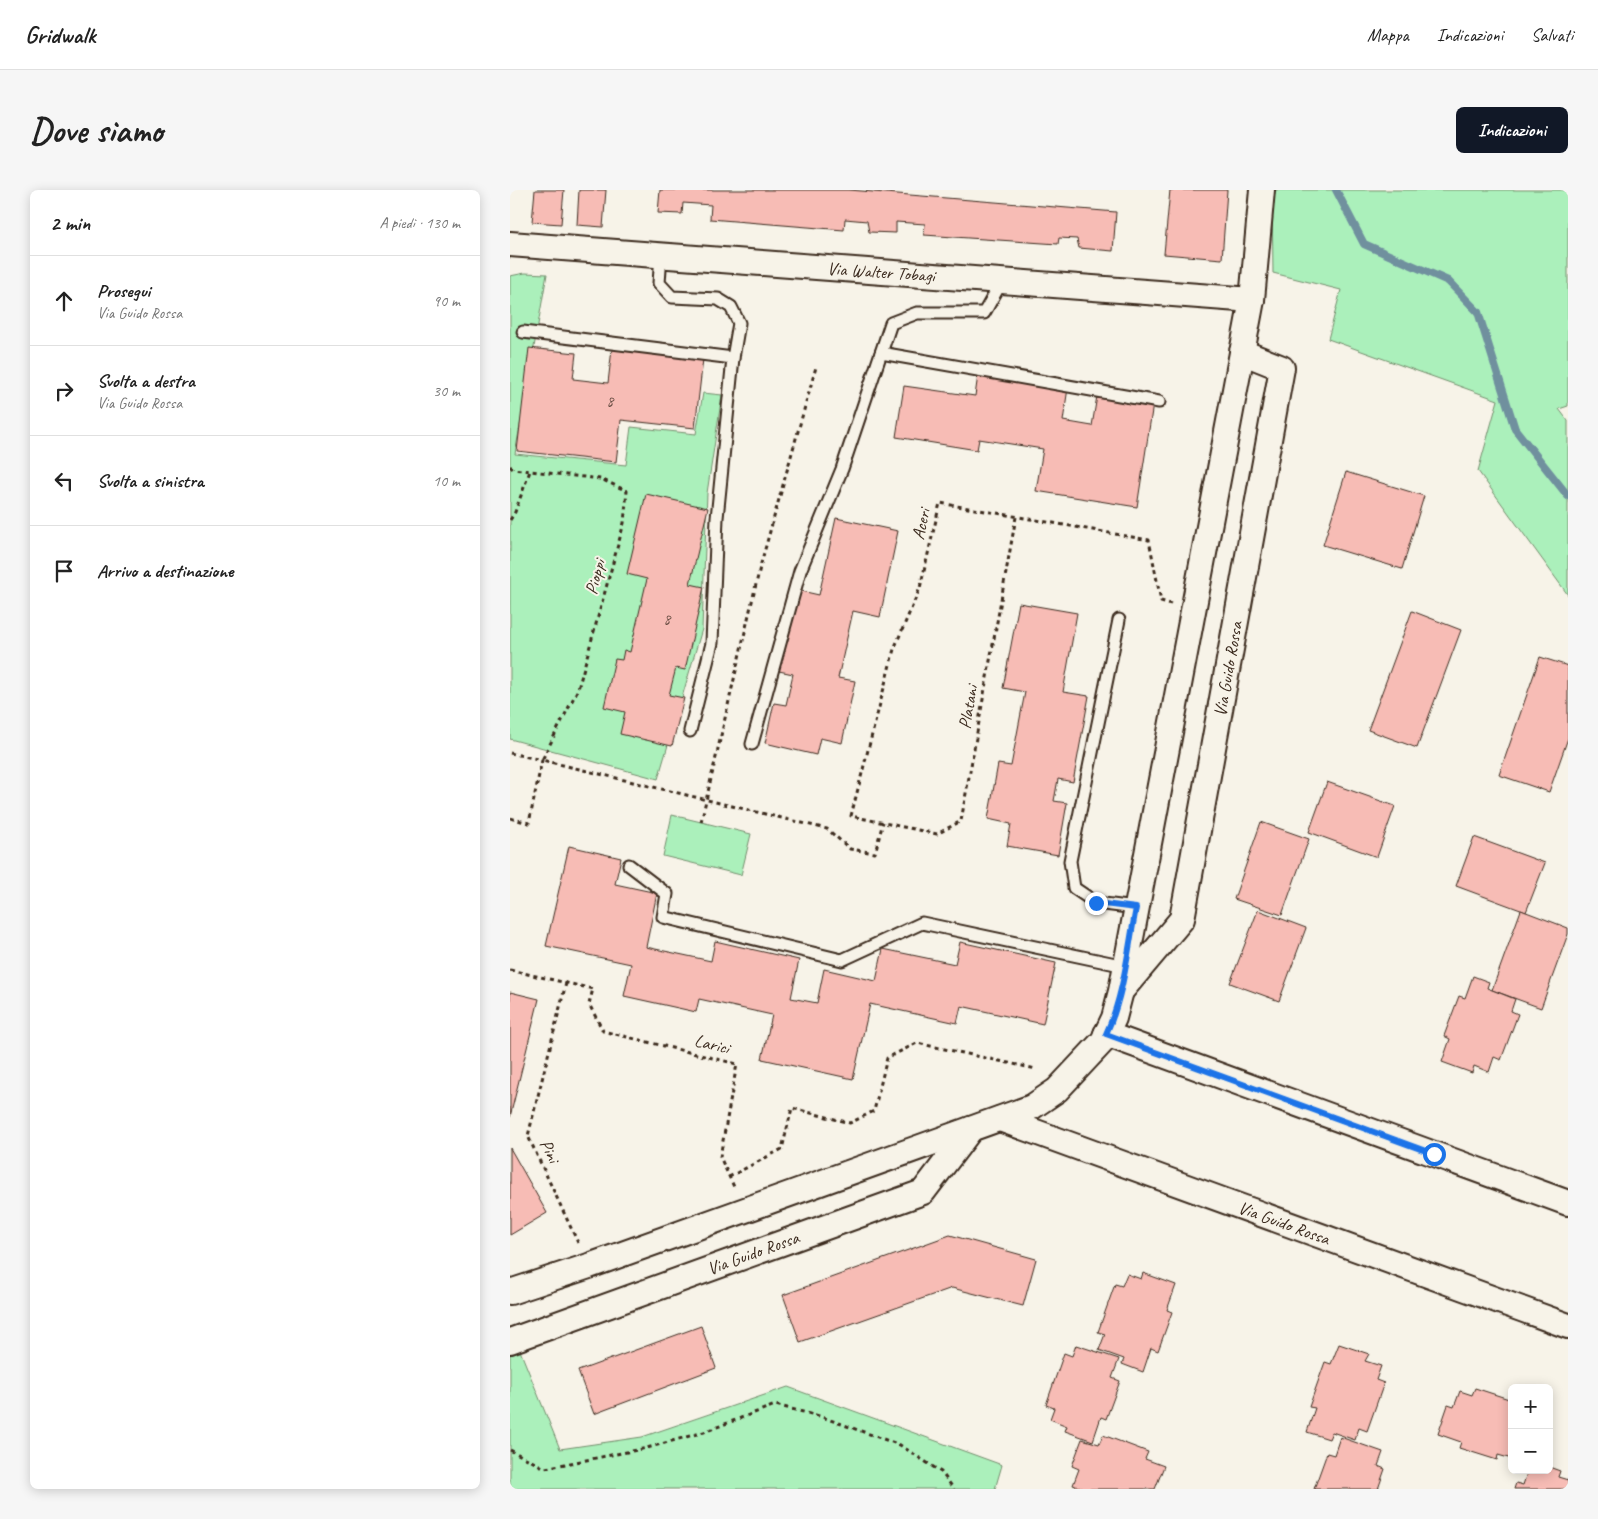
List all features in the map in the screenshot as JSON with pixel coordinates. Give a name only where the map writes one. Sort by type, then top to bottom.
[{"type":"street","name":"Via Guido Rossa","points":[[510,1292],[589,1266],[1032,1107],[1057,1090],[1103,1041],[1114,1018],[1121,991],[1252,300],[1262,190]]},
{"type":"street","name":"Via Walter Tobagi","points":[[510,244],[1252,300]]},
{"type":"street","name":"Via Guido Rossa","points":[[1121,991],[1182,919],[1282,368],[1242,352]]},
{"type":"street","points":[[1106,1034],[1568,1203]]},
{"type":"street","name":"Via Guido Rossa","points":[[1000,1119],[1568,1326]]},
{"type":"street","name":"Via Guido Rossa","points":[[510,1341],[923,1192],[971,1129]]},
{"type":"lane","points":[[661,255],[659,283],[672,296],[718,299],[731,307],[739,323],[733,358],[717,518],[712,643],[690,731]]},
{"type":"lane","points":[[752,744],[800,571],[842,469],[891,323],[917,313],[984,313],[1002,281]]},
{"type":"lane","points":[[523,332],[733,358]]},
{"type":"lane","points":[[881,353],[1159,402]]},
{"type":"lane","points":[[1119,620],[1070,861],[1074,888],[1096,903],[1136,908]]},
{"type":"lane","points":[[629,865],[667,894],[663,917],[842,960],[922,923],[1125,966]]},
{"type":"path","points":[[701,822],[760,567],[816,366]]},
{"type":"path","points":[[510,466],[513,469],[530,471],[515,512],[510,520]]},
{"type":"path","name":"Pioppi","points":[[530,471],[601,479],[627,491],[624,522],[578,690],[542,760]]},
{"type":"path","name":"Aceri","points":[[883,822],[851,816],[894,649],[920,588],[940,503],[1149,540],[1161,601],[1194,608]]},
{"type":"path","name":"Platani","points":[[883,822],[937,834],[961,821],[1016,517]]},
{"type":"path","points":[[510,753],[827,829],[850,849],[875,853],[883,822]]},
{"type":"path","points":[[510,818],[529,823],[542,760]]},
{"type":"path","points":[[510,970],[566,983]]},
{"type":"path","name":"Larici","points":[[566,983],[593,989],[589,1004],[602,1030],[737,1064],[720,1157],[745,1210]]},
{"type":"path","name":"Pini","points":[[566,983],[528,1136],[589,1266]]},
{"type":"path","points":[[729,1177],[782,1149],[792,1108],[850,1123],[874,1112],[887,1058],[917,1043],[1036,1069]]},
{"type":"path","points":[[510,1450],[545,1468],[647,1448],[704,1432],[775,1405],[819,1416],[900,1445],[941,1472],[954,1489]]},
{"type":"green space","points":[[1272,190],[1568,190],[1568,406],[1559,409],[1568,421],[1568,595],[1478,471],[1498,400],[1328,339],[1341,290],[1273,273]]},
{"type":"green space","points":[[525,273],[547,274],[515,454],[626,465],[631,427],[696,434],[703,393],[722,395],[707,493],[702,629],[658,779],[510,739],[510,276]]},
{"type":"green space","points":[[672,815],[751,834],[741,875],[663,856]]},
{"type":"green space","points":[[519,1348],[560,1449],[642,1437],[788,1387],[1002,1465],[995,1489],[510,1489],[510,1352]]},
{"type":"building","points":[[535,190],[564,190],[561,224],[532,222]]},
{"type":"building","points":[[579,190],[606,190],[603,227],[577,225]]},
{"type":"building","points":[[660,190],[849,190],[1116,212],[1113,251],[1079,248],[1077,239],[1059,238],[1058,244],[924,235],[925,224],[896,222],[896,233],[869,232],[867,221],[845,219],[844,230],[710,219],[711,205],[683,203],[682,214],[658,213]]},
{"type":"building","points":[[1170,190],[1227,190],[1222,259],[1164,254]]},
{"type":"building","points":[[529,348],[576,353],[573,379],[608,383],[612,349],[703,359],[695,428],[621,420],[616,462],[517,451]]},
{"type":"building","points":[[978,375],[1068,388],[1063,421],[1092,426],[1097,396],[1153,404],[1137,507],[1036,491],[1043,449],[979,439],[977,450],[896,437],[904,386],[975,396]]},
{"type":"building","points":[[1346,472],[1424,496],[1402,569],[1323,545]]},
{"type":"building","points":[[646,494],[708,508],[690,584],[704,587],[685,670],[676,668],[669,695],[684,698],[672,746],[620,734],[625,712],[604,707],[615,659],[622,660],[624,650],[630,652],[647,579],[627,574]]},
{"type":"building","points":[[836,518],[898,531],[880,617],[853,611],[838,678],[855,681],[842,743],[820,738],[816,755],[765,743],[774,703],[786,705],[793,674],[779,671],[797,590],[819,595]]},
{"type":"building","points":[[1019,603],[1077,613],[1063,692],[1089,696],[1073,782],[1058,779],[1054,801],[1067,803],[1058,855],[1007,846],[1011,824],[988,819],[998,764],[1011,766],[1025,692],[1003,688]]},
{"type":"building","points":[[1412,611],[1461,630],[1417,748],[1368,730]]},
{"type":"building","points":[[1540,657],[1568,666],[1568,738],[1549,792],[1499,775]]},
{"type":"building","points":[[1327,782],[1395,806],[1377,857],[1309,832]]},
{"type":"building","points":[[1261,822],[1309,839],[1282,915],[1234,899]]},
{"type":"building","points":[[1474,837],[1545,863],[1526,912],[1456,886]]},
{"type":"building","points":[[569,846],[621,858],[615,884],[657,893],[646,947],[711,961],[715,941],[799,960],[791,998],[817,1003],[824,969],[876,981],[883,949],[955,964],[960,942],[1056,963],[1043,1024],[961,1006],[957,1023],[870,1004],[853,1079],[762,1059],[772,1015],[699,999],[696,1012],[624,996],[631,964],[546,946]]},
{"type":"building","points":[[1258,910],[1306,928],[1279,1001],[1230,983]]},
{"type":"building","points":[[1521,910],[1568,928],[1568,934],[1541,1008],[1492,990]]},
{"type":"building","points":[[1473,976],[1489,982],[1487,988],[1515,999],[1511,1011],[1518,1014],[1501,1060],[1494,1057],[1489,1072],[1474,1066],[1472,1073],[1442,1062],[1450,1039],[1444,1036],[1459,996],[1465,998]]},
{"type":"building","points":[[510,992],[539,999],[510,1117]]},
{"type":"building","points":[[510,1148],[547,1213],[510,1235]]},
{"type":"building","points":[[950,1235],[1036,1259],[1023,1306],[952,1288],[800,1342],[783,1295]]},
{"type":"building","points":[[1143,1273],[1176,1285],[1167,1310],[1172,1312],[1158,1351],[1151,1348],[1143,1372],[1122,1364],[1124,1359],[1099,1350],[1105,1334],[1098,1332],[1115,1284],[1122,1286],[1127,1274],[1141,1279]]},
{"type":"building","points":[[701,1326],[716,1368],[594,1414],[578,1371]]},
{"type":"building","points":[[1339,1344],[1369,1354],[1365,1361],[1381,1366],[1376,1380],[1384,1383],[1367,1431],[1359,1428],[1355,1440],[1332,1432],[1329,1439],[1307,1432],[1315,1408],[1309,1407],[1325,1362],[1331,1364]]},
{"type":"building","points":[[1076,1345],[1119,1359],[1112,1378],[1120,1381],[1106,1419],[1101,1417],[1093,1441],[1065,1431],[1067,1426],[1050,1419],[1054,1408],[1046,1405],[1064,1353],[1072,1356]]},
{"type":"building","points":[[1475,1388],[1508,1399],[1508,1458],[1498,1455],[1497,1460],[1459,1448],[1461,1442],[1438,1434],[1448,1405],[1454,1407],[1460,1391],[1472,1395]]},
{"type":"building","points":[[1103,1435],[1148,1452],[1145,1459],[1164,1466],[1155,1489],[1084,1489],[1073,1485],[1079,1469],[1072,1466],[1082,1439],[1099,1444]]},
{"type":"building","points":[[1340,1437],[1383,1452],[1378,1466],[1385,1469],[1378,1489],[1314,1489],[1327,1453],[1334,1455]]},
{"type":"building","points":[[1553,1468],[1560,1471],[1558,1477],[1568,1480],[1568,1489],[1514,1489],[1516,1483],[1523,1485],[1527,1474],[1553,1474]]},
{"type":"waterway","points":[[1336,190],[1364,244],[1448,281],[1478,312],[1515,429],[1568,496]]},
{"type":"route","points":[[1096,903],[1136,908],[1121,991],[1114,1018],[1106,1034],[1434,1154]]}]
